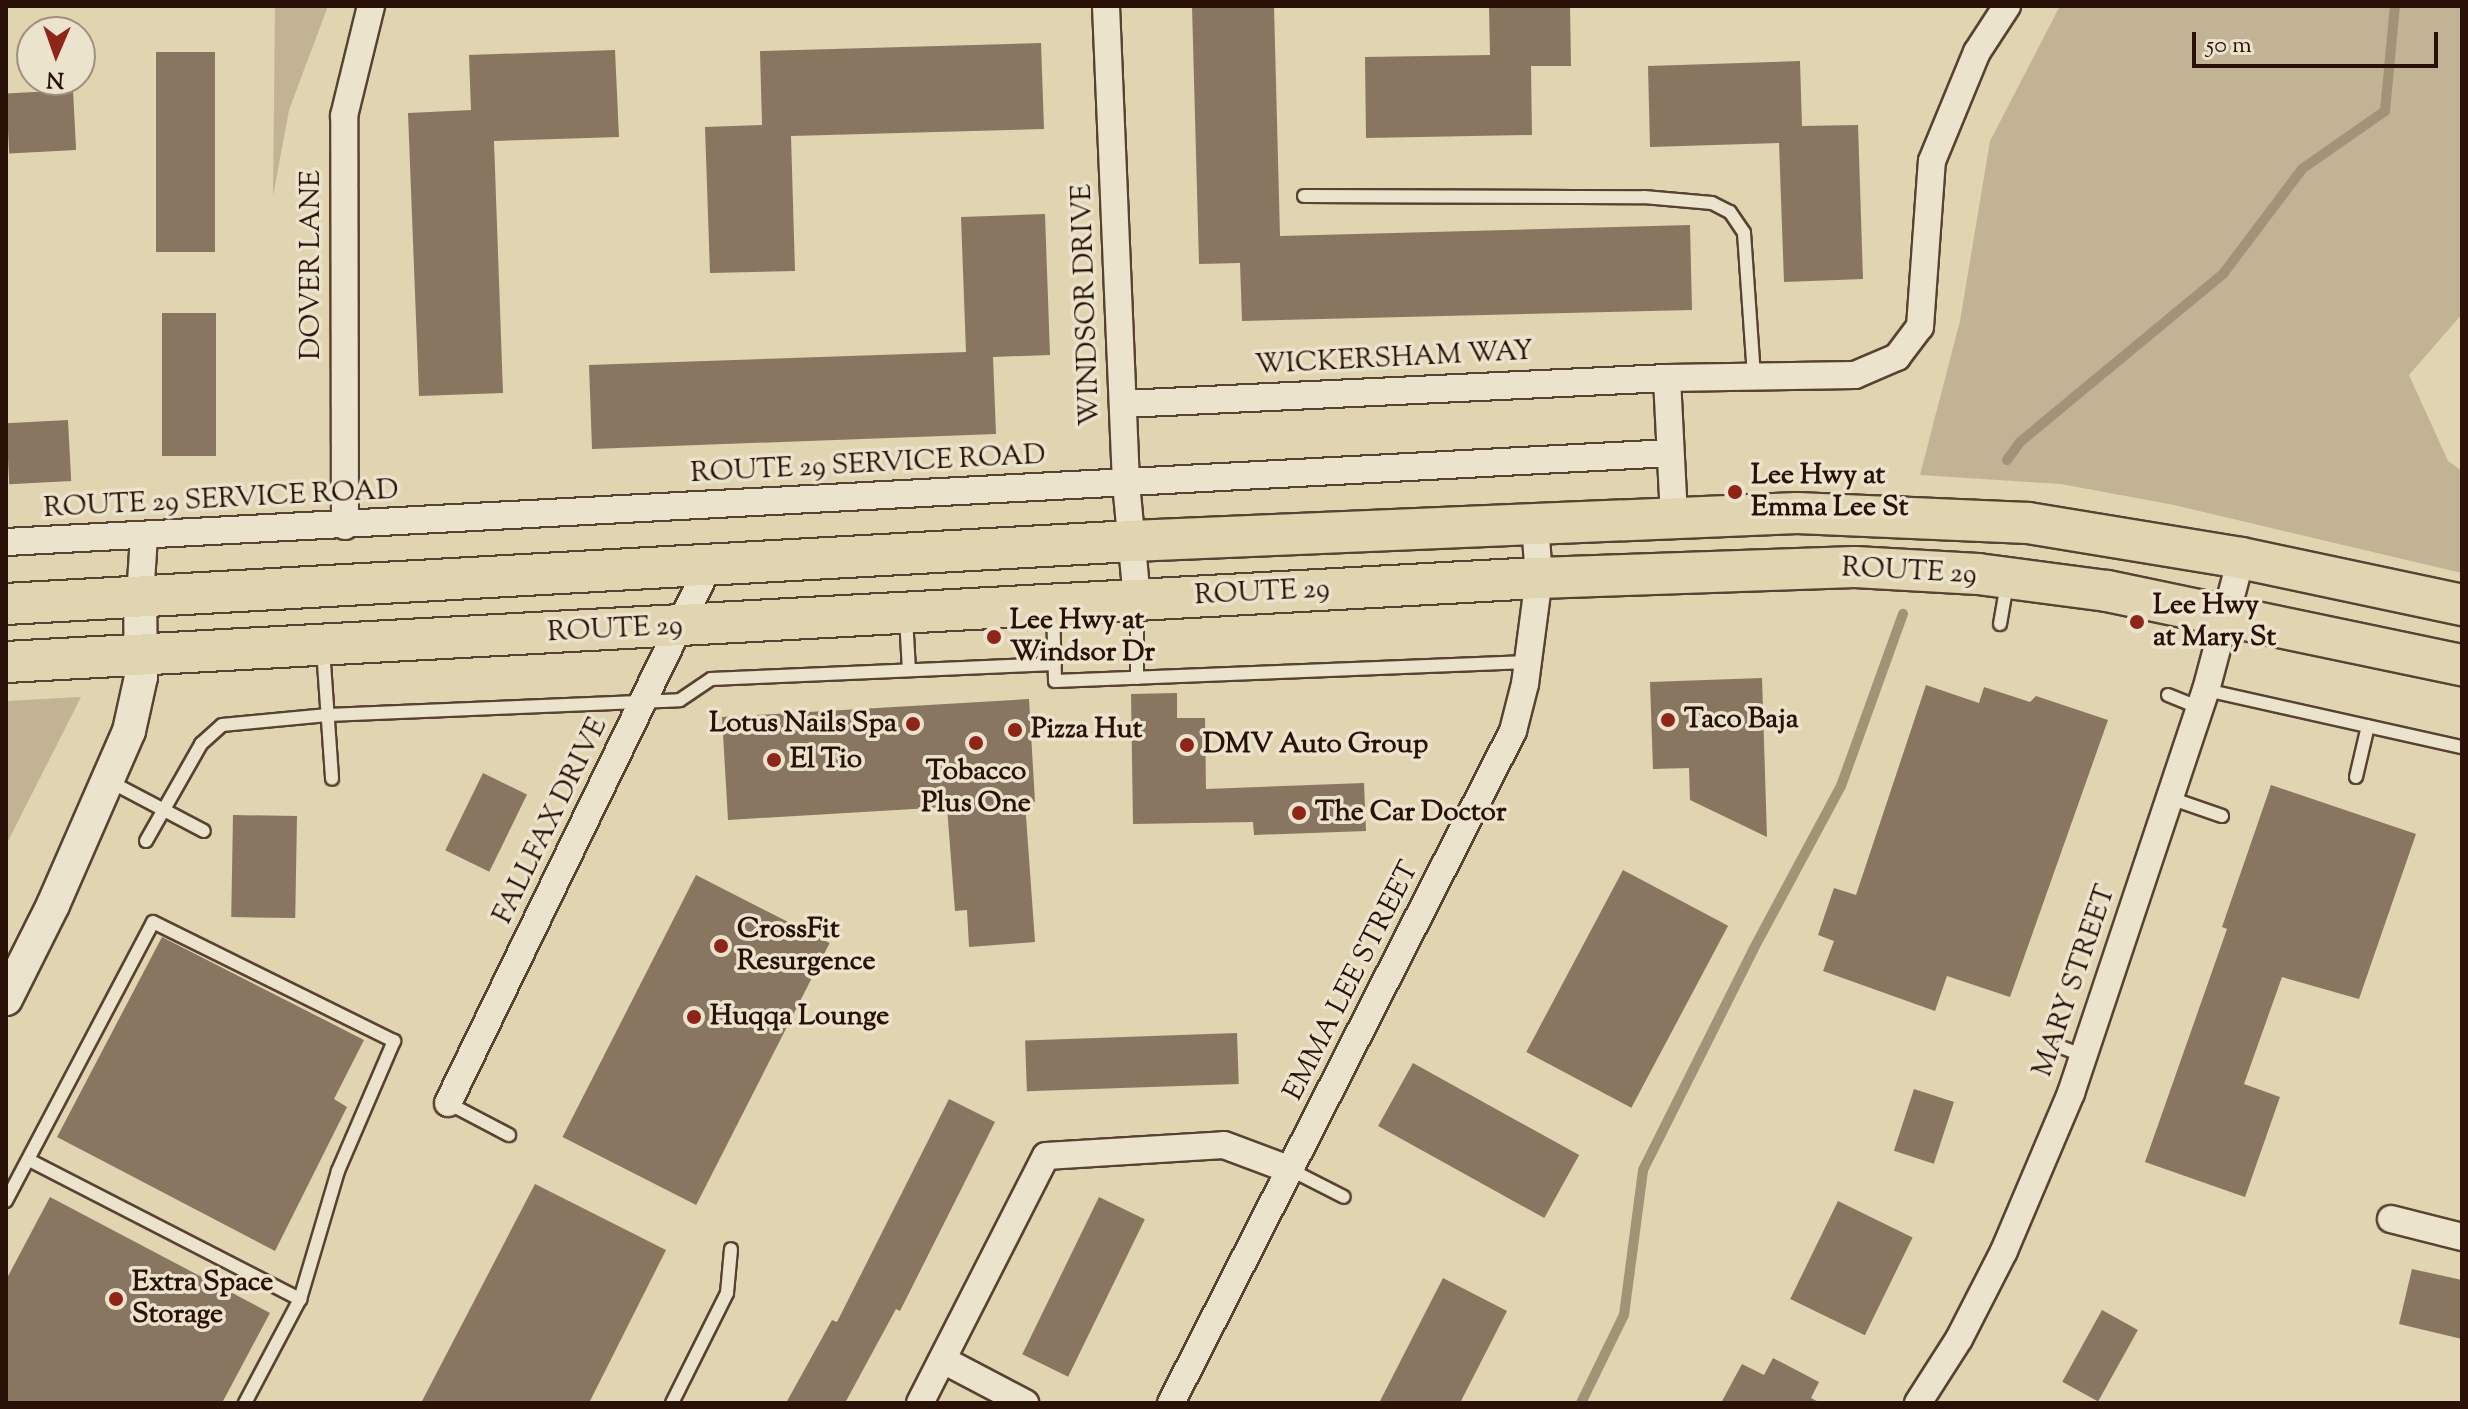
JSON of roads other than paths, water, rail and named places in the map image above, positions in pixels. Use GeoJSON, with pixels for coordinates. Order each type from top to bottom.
{"type":"FeatureCollection","features":[{"type":"Feature","properties":{"kind":"main road","name":"ROUTE 29"},"geometry":{"type":"LineString","coordinates":[[6,604],[1132,541],[1811,513],[1952,517],[2028,523],[2241,558],[2462,605]]}},
{"type":"Feature","properties":{"kind":"main road","name":"ROUTE 29"},"geometry":{"type":"LineString","coordinates":[[6,662],[1539,578],[1855,567],[2009,578],[2107,591],[2462,665]]}},
{"type":"Feature","properties":{"kind":"street","name":"DOVER LANE"},"geometry":{"type":"LineString","coordinates":[[345,526],[344,116],[371,6]]}},
{"type":"Feature","properties":{"kind":"street","name":"WINDSOR DRIVE"},"geometry":{"type":"LineString","coordinates":[[1106,6],[1126,483],[1137,600]]}},
{"type":"Feature","properties":{"kind":"street","name":"WICKERSHAM WAY"},"geometry":{"type":"LineString","coordinates":[[1124,404],[1667,378],[1855,375],[1897,357],[1920,327],[1932,161],[1977,52],[2007,6]]}},
{"type":"Feature","properties":{"kind":"street"},"geometry":{"type":"LineString","coordinates":[[1667,378],[1674,517]]}},
{"type":"Feature","properties":{"kind":"street","name":"ROUTE 29 SERVICE ROAD"},"geometry":{"type":"LineString","coordinates":[[6,542],[1669,453]]}},
{"type":"Feature","properties":{"kind":"street","name":"EMMA LEE STREET"},"geometry":{"type":"LineString","coordinates":[[1171,1403],[1513,731],[1528,662],[1539,578],[1535,523]]}},
{"type":"Feature","properties":{"kind":"street"},"geometry":{"type":"LineString","coordinates":[[6,999],[109,781],[129,731],[141,677],[140,597],[144,536]]}},
{"type":"Feature","properties":{"kind":"street","name":"MARY STREET"},"geometry":{"type":"LineString","coordinates":[[1918,1403],[1959,1339],[2004,1251],[2046,1158],[2072,1052],[2170,798],[2203,699],[2241,558]]}},
{"type":"Feature","properties":{"kind":"street","name":"FALLFAX DRIVE"},"geometry":{"type":"LineString","coordinates":[[448,1103],[646,701],[709,565]]}},
{"type":"Feature","properties":{"kind":"street"},"geometry":{"type":"LineString","coordinates":[[920,1403],[1046,1156],[1224,1145],[1291,1170]]}},
{"type":"Feature","properties":{"kind":"street"},"geometry":{"type":"LineString","coordinates":[[2391,1219],[2462,1237]]}},
{"type":"Feature","properties":{"kind":"street"},"geometry":{"type":"LineString","coordinates":[[943,1360],[1025,1403]]}},
{"type":"Feature","properties":{"kind":"lane"},"geometry":{"type":"LineString","coordinates":[[1304,196],[1644,197],[1712,203],[1730,212],[1744,233],[1754,377]]}},
{"type":"Feature","properties":{"kind":"lane"},"geometry":{"type":"LineString","coordinates":[[2000,624],[2009,578]]}},
{"type":"Feature","properties":{"kind":"lane"},"geometry":{"type":"LineString","coordinates":[[1137,600],[1137,678]]}},
{"type":"Feature","properties":{"kind":"lane"},"geometry":{"type":"LineString","coordinates":[[1053,605],[1055,681],[1528,662]]}},
{"type":"Feature","properties":{"kind":"lane"},"geometry":{"type":"LineString","coordinates":[[906,613],[909,670]]}},
{"type":"Feature","properties":{"kind":"lane"},"geometry":{"type":"LineString","coordinates":[[322,646],[332,779]]}},
{"type":"Feature","properties":{"kind":"lane"},"geometry":{"type":"LineString","coordinates":[[146,841],[201,744],[222,725],[328,715],[680,700],[711,679],[1055,664]]}},
{"type":"Feature","properties":{"kind":"lane"},"geometry":{"type":"LineString","coordinates":[[2168,695],[2368,726],[2462,747]]}},
{"type":"Feature","properties":{"kind":"lane"},"geometry":{"type":"LineString","coordinates":[[2356,777],[2368,726]]}},
{"type":"Feature","properties":{"kind":"lane"},"geometry":{"type":"LineString","coordinates":[[109,781],[204,831]]}},
{"type":"Feature","properties":{"kind":"lane"},"geometry":{"type":"LineString","coordinates":[[2170,798],[2222,816]]}},
{"type":"Feature","properties":{"kind":"lane"},"geometry":{"type":"LineString","coordinates":[[6,1201],[153,922],[394,1041],[338,1171],[300,1299],[245,1403]]}},
{"type":"Feature","properties":{"kind":"lane"},"geometry":{"type":"LineString","coordinates":[[448,1103],[509,1135]]}},
{"type":"Feature","properties":{"kind":"lane"},"geometry":{"type":"LineString","coordinates":[[29,1160],[300,1299]]}},
{"type":"Feature","properties":{"kind":"lane"},"geometry":{"type":"LineString","coordinates":[[1291,1170],[1344,1197]]}},
{"type":"Feature","properties":{"kind":"lane"},"geometry":{"type":"LineString","coordinates":[[672,1403],[727,1293],[731,1249]]}},
{"type":"Feature","properties":{"kind":"waterway"},"geometry":{"type":"LineString","coordinates":[[2007,460],[2020,442],[2223,274],[2302,169],[2385,111],[2395,6]]}},
{"type":"Feature","properties":{"kind":"waterway"},"geometry":{"type":"LineString","coordinates":[[1581,1403],[1624,1315],[1643,1170],[1753,950],[1841,786],[1903,614]]}},
{"type":"Feature","properties":{"kind":"place","name":"Lee Hwy at Emma Lee St"},"geometry":{"type":"Point","coordinates":[1735,492]}},
{"type":"Feature","properties":{"kind":"place","name":"Lee Hwy at Mary St"},"geometry":{"type":"Point","coordinates":[2137,622]}},
{"type":"Feature","properties":{"kind":"place","name":"Lee Hwy at Windsor Dr"},"geometry":{"type":"Point","coordinates":[994,637]}},
{"type":"Feature","properties":{"kind":"place","name":"Taco Baja"},"geometry":{"type":"Point","coordinates":[1668,720]}},
{"type":"Feature","properties":{"kind":"place","name":"Lotus Nails Spa"},"geometry":{"type":"Point","coordinates":[913,724]}},
{"type":"Feature","properties":{"kind":"place","name":"Pizza Hut"},"geometry":{"type":"Point","coordinates":[1015,730]}},
{"type":"Feature","properties":{"kind":"place","name":"Tobacco Plus One"},"geometry":{"type":"Point","coordinates":[976,743]}},
{"type":"Feature","properties":{"kind":"place","name":"DMV Auto Group"},"geometry":{"type":"Point","coordinates":[1187,745]}},
{"type":"Feature","properties":{"kind":"place","name":"El Tio"},"geometry":{"type":"Point","coordinates":[774,760]}},
{"type":"Feature","properties":{"kind":"place","name":"The Car Doctor"},"geometry":{"type":"Point","coordinates":[1299,813]}},
{"type":"Feature","properties":{"kind":"place","name":"CrossFit Resurgence"},"geometry":{"type":"Point","coordinates":[721,946]}},
{"type":"Feature","properties":{"kind":"place","name":"Huqqa Lounge"},"geometry":{"type":"Point","coordinates":[694,1017]}},
{"type":"Feature","properties":{"kind":"place","name":"Extra Space Storage"},"geometry":{"type":"Point","coordinates":[116,1299]}}]}
